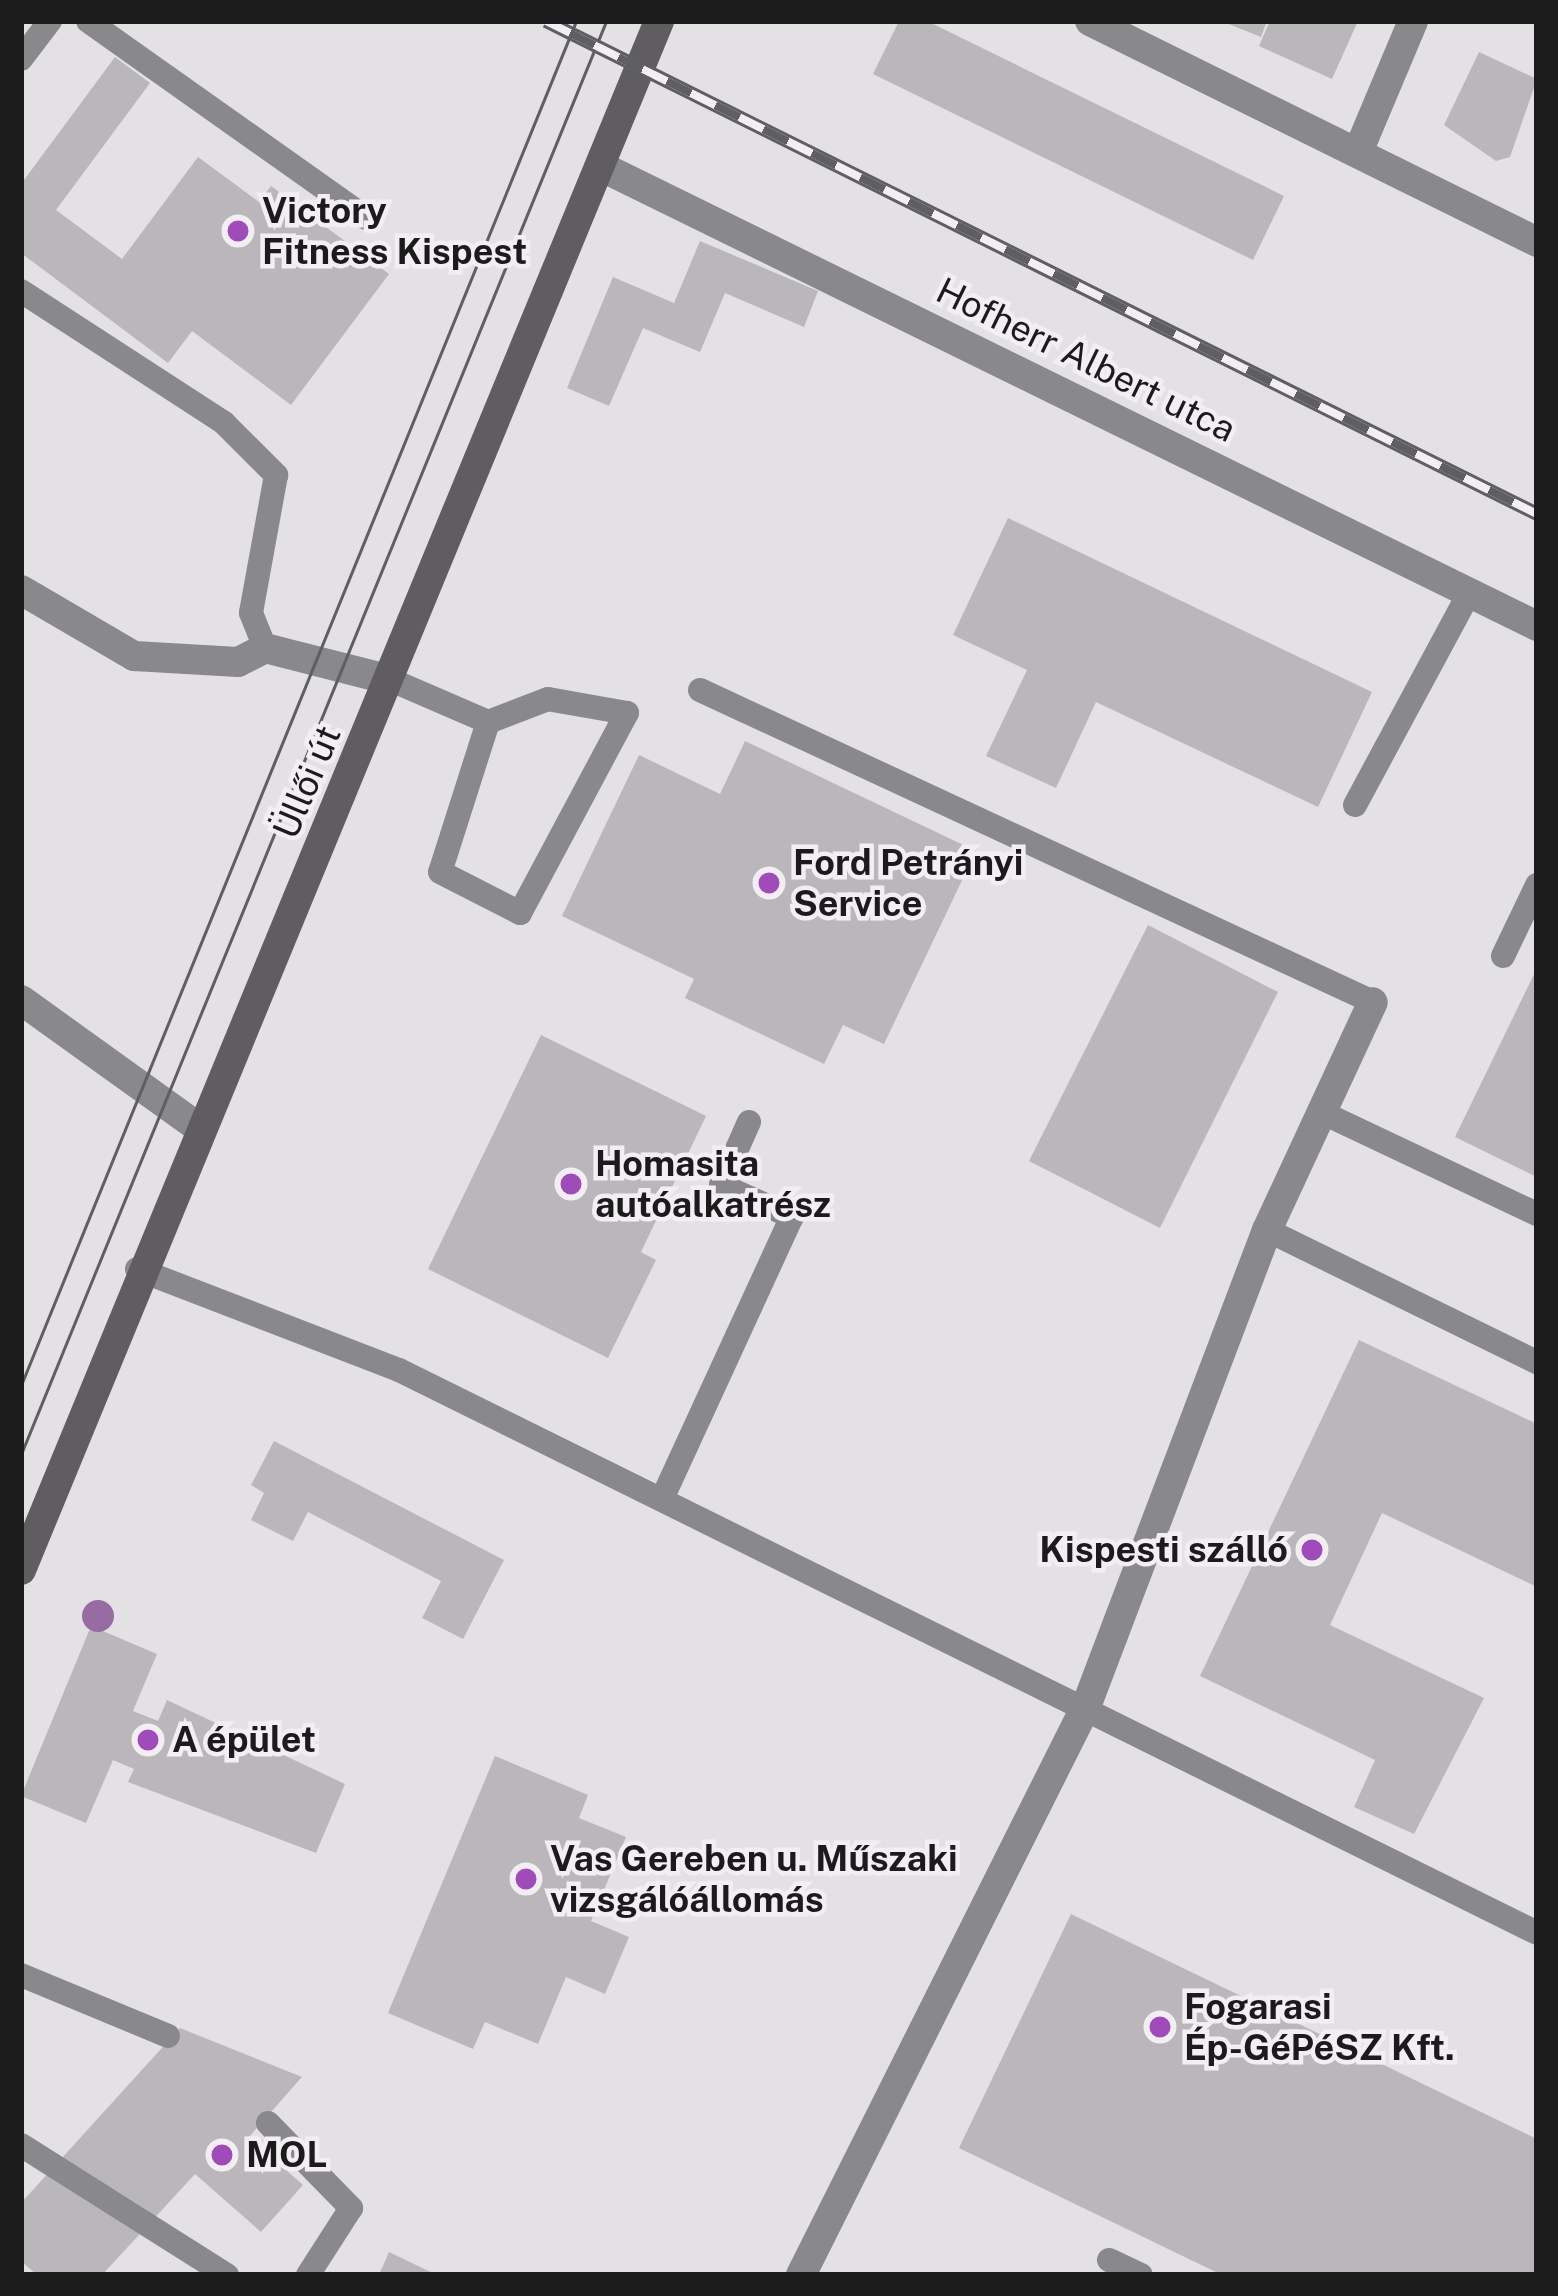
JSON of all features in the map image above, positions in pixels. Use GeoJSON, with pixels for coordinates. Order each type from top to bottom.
{"type":"FeatureCollection","features":[{"type":"Feature","properties":{"kind":"main road","name":"Üllői út"},"geometry":{"type":"LineString","coordinates":[[21,1570],[195,1126],[392,680],[659,21]]}},
{"type":"Feature","properties":{"kind":"street"},"geometry":{"type":"LineString","coordinates":[[1090,21],[1537,242]]}},
{"type":"Feature","properties":{"kind":"street"},"geometry":{"type":"LineString","coordinates":[[1358,152],[1414,21]]}},
{"type":"Feature","properties":{"kind":"street","name":"Hofherr Albert utca"},"geometry":{"type":"LineString","coordinates":[[601,166],[1537,626]]}},
{"type":"Feature","properties":{"kind":"street"},"geometry":{"type":"LineString","coordinates":[[21,590],[134,656],[238,662],[265,648],[392,680]]}},
{"type":"Feature","properties":{"kind":"street"},"geometry":{"type":"LineString","coordinates":[[21,1000],[195,1126]]}},
{"type":"Feature","properties":{"kind":"street"},"geometry":{"type":"LineString","coordinates":[[800,2275],[1087,1704],[1267,1230],[1373,1002]]}},
{"type":"Feature","properties":{"kind":"lane"},"geometry":{"type":"LineString","coordinates":[[21,58],[50,21]]}},
{"type":"Feature","properties":{"kind":"lane"},"geometry":{"type":"LineString","coordinates":[[88,21],[366,218]]}},
{"type":"Feature","properties":{"kind":"lane"},"geometry":{"type":"LineString","coordinates":[[21,291],[224,423],[275,476],[251,613],[265,648]]}},
{"type":"Feature","properties":{"kind":"lane"},"geometry":{"type":"LineString","coordinates":[[1355,805],[1469,593]]}},
{"type":"Feature","properties":{"kind":"lane"},"geometry":{"type":"LineString","coordinates":[[392,680],[488,722],[548,699],[627,713],[520,913],[440,872],[488,722]]}},
{"type":"Feature","properties":{"kind":"lane"},"geometry":{"type":"LineString","coordinates":[[700,690],[1373,1002]]}},
{"type":"Feature","properties":{"kind":"lane"},"geometry":{"type":"LineString","coordinates":[[1503,956],[1537,885]]}},
{"type":"Feature","properties":{"kind":"lane"},"geometry":{"type":"LineString","coordinates":[[1321,1112],[1537,1214]]}},
{"type":"Feature","properties":{"kind":"lane"},"geometry":{"type":"LineString","coordinates":[[662,1499],[792,1217],[722,1185],[749,1122]]}},
{"type":"Feature","properties":{"kind":"lane"},"geometry":{"type":"LineString","coordinates":[[1267,1230],[1537,1362]]}},
{"type":"Feature","properties":{"kind":"lane"},"geometry":{"type":"LineString","coordinates":[[137,1269],[398,1370],[1087,1704],[1537,1933]]}},
{"type":"Feature","properties":{"kind":"lane"},"geometry":{"type":"LineString","coordinates":[[21,1976],[168,2036]]}},
{"type":"Feature","properties":{"kind":"lane"},"geometry":{"type":"LineString","coordinates":[[268,2123],[351,2208],[308,2275]]}},
{"type":"Feature","properties":{"kind":"lane"},"geometry":{"type":"LineString","coordinates":[[21,2145],[233,2273]]}},
{"type":"Feature","properties":{"kind":"lane"},"geometry":{"type":"LineString","coordinates":[[1109,2260],[1141,2275]]}},
{"type":"Feature","properties":{"kind":"building"},"geometry":{"type":"Polygon","coordinates":[[[899,21],[927,21],[1284,196],[1253,260],[873,74],[899,21]]]}},
{"type":"Feature","properties":{"kind":"building"},"geometry":{"type":"Polygon","coordinates":[[[1221,21],[1267,21],[1261,37],[1221,21]]]}},
{"type":"Feature","properties":{"kind":"building"},"geometry":{"type":"Polygon","coordinates":[[[1270,21],[1358,21],[1332,79],[1259,46],[1270,21]]]}},
{"type":"Feature","properties":{"kind":"building"},"geometry":{"type":"Polygon","coordinates":[[[1479,52],[1537,79],[1510,157],[1496,161],[1444,125],[1479,52]]]}},
{"type":"Feature","properties":{"kind":"building","name":"Victory Fitness Kispest"},"geometry":{"type":"Polygon","coordinates":[[[115,57],[150,83],[56,210],[122,259],[198,157],[259,202],[271,186],[389,274],[291,405],[192,331],[168,363],[21,253],[21,184],[115,57]]]}},
{"type":"Feature","properties":{"kind":"building"},"geometry":{"type":"Polygon","coordinates":[[[700,241],[818,291],[804,327],[725,293],[700,352],[643,328],[609,406],[567,388],[613,277],[674,303],[700,241]]]}},
{"type":"Feature","properties":{"kind":"building"},"geometry":{"type":"Polygon","coordinates":[[[1008,518],[1372,692],[1318,807],[1096,702],[1056,788],[986,756],[1027,670],[953,635],[1008,518]]]}},
{"type":"Feature","properties":{"kind":"building","name":"Ford Petrányi Service"},"geometry":{"type":"Polygon","coordinates":[[[745,741],[976,851],[884,1044],[843,1025],[824,1064],[685,998],[694,979],[562,916],[639,755],[720,794],[745,741]]]}},
{"type":"Feature","properties":{"kind":"building"},"geometry":{"type":"Polygon","coordinates":[[[1148,925],[1278,992],[1160,1228],[1029,1161],[1148,925]]]}},
{"type":"Feature","properties":{"kind":"building"},"geometry":{"type":"Polygon","coordinates":[[[1537,968],[1537,1177],[1455,1137],[1537,968]]]}},
{"type":"Feature","properties":{"kind":"building","name":"Homasita autóalkatrész"},"geometry":{"type":"Polygon","coordinates":[[[541,1035],[706,1116],[641,1252],[656,1260],[608,1358],[428,1269],[541,1035]]]}},
{"type":"Feature","properties":{"kind":"building","name":"Kispesti szálló"},"geometry":{"type":"Polygon","coordinates":[[[1359,1340],[1537,1424],[1537,1587],[1382,1513],[1330,1625],[1484,1698],[1414,1834],[1354,1807],[1375,1760],[1200,1676],[1359,1340]]]}},
{"type":"Feature","properties":{"kind":"building"},"geometry":{"type":"Polygon","coordinates":[[[274,1441],[504,1560],[463,1639],[422,1618],[441,1581],[308,1512],[293,1541],[251,1520],[264,1493],[251,1485],[274,1441]]]}},
{"type":"Feature","properties":{"kind":"building","name":"A épület"},"geometry":{"type":"Polygon","coordinates":[[[91,1626],[157,1654],[133,1711],[158,1721],[167,1700],[345,1784],[316,1853],[128,1782],[134,1769],[113,1760],[86,1823],[21,1796],[91,1626]]]}},
{"type":"Feature","properties":{"kind":"building","name":"Vas Gereben u. Műszaki vizsgálóállomás"},"geometry":{"type":"Polygon","coordinates":[[[495,1756],[588,1795],[579,1818],[626,1837],[591,1921],[629,1937],[605,1994],[566,1977],[538,2044],[485,2022],[473,2049],[388,2013],[495,1756]]]}},
{"type":"Feature","properties":{"kind":"building","name":"Fogarasi Ép-GéPéSZ Kft."},"geometry":{"type":"Polygon","coordinates":[[[1071,1914],[1537,2139],[1537,2275],[1222,2275],[959,2148],[1071,1914]]]}},
{"type":"Feature","properties":{"kind":"building"},"geometry":{"type":"Polygon","coordinates":[[[180,2028],[302,2077],[249,2137],[303,2185],[261,2232],[195,2174],[102,2275],[37,2275],[21,2261],[21,2203],[180,2028]]]}},
{"type":"Feature","properties":{"kind":"building"},"geometry":{"type":"Polygon","coordinates":[[[389,2252],[437,2275],[379,2275],[389,2252]]]}},
{"type":"Feature","properties":{"kind":"tram line"},"geometry":{"type":"LineString","coordinates":[[21,1385],[576,21]]}},
{"type":"Feature","properties":{"kind":"tram line"},"geometry":{"type":"LineString","coordinates":[[21,1454],[606,21]]}},
{"type":"Feature","properties":{"kind":"railway"},"geometry":{"type":"LineString","coordinates":[[546,21],[1537,514]]}},
{"type":"Feature","properties":{"kind":"place","name":"Victory Fitness Kispest"},"geometry":{"type":"Point","coordinates":[238,231]}},
{"type":"Feature","properties":{"kind":"place","name":"Ford Petrányi Service"},"geometry":{"type":"Point","coordinates":[769,883]}},
{"type":"Feature","properties":{"kind":"place","name":"Homasita autóalkatrész"},"geometry":{"type":"Point","coordinates":[571,1184]}},
{"type":"Feature","properties":{"kind":"place","name":"Kispesti szálló"},"geometry":{"type":"Point","coordinates":[1312,1550]}},
{"type":"Feature","properties":{"kind":"place","name":"A épület"},"geometry":{"type":"Point","coordinates":[148,1740]}},
{"type":"Feature","properties":{"kind":"place","name":"Vas Gereben u. Műszaki vizsgálóállomás"},"geometry":{"type":"Point","coordinates":[526,1879]}},
{"type":"Feature","properties":{"kind":"place","name":"Fogarasi Ép-GéPéSZ Kft."},"geometry":{"type":"Point","coordinates":[1160,2027]}},
{"type":"Feature","properties":{"kind":"place","name":"MOL"},"geometry":{"type":"Point","coordinates":[222,2155]}}]}
